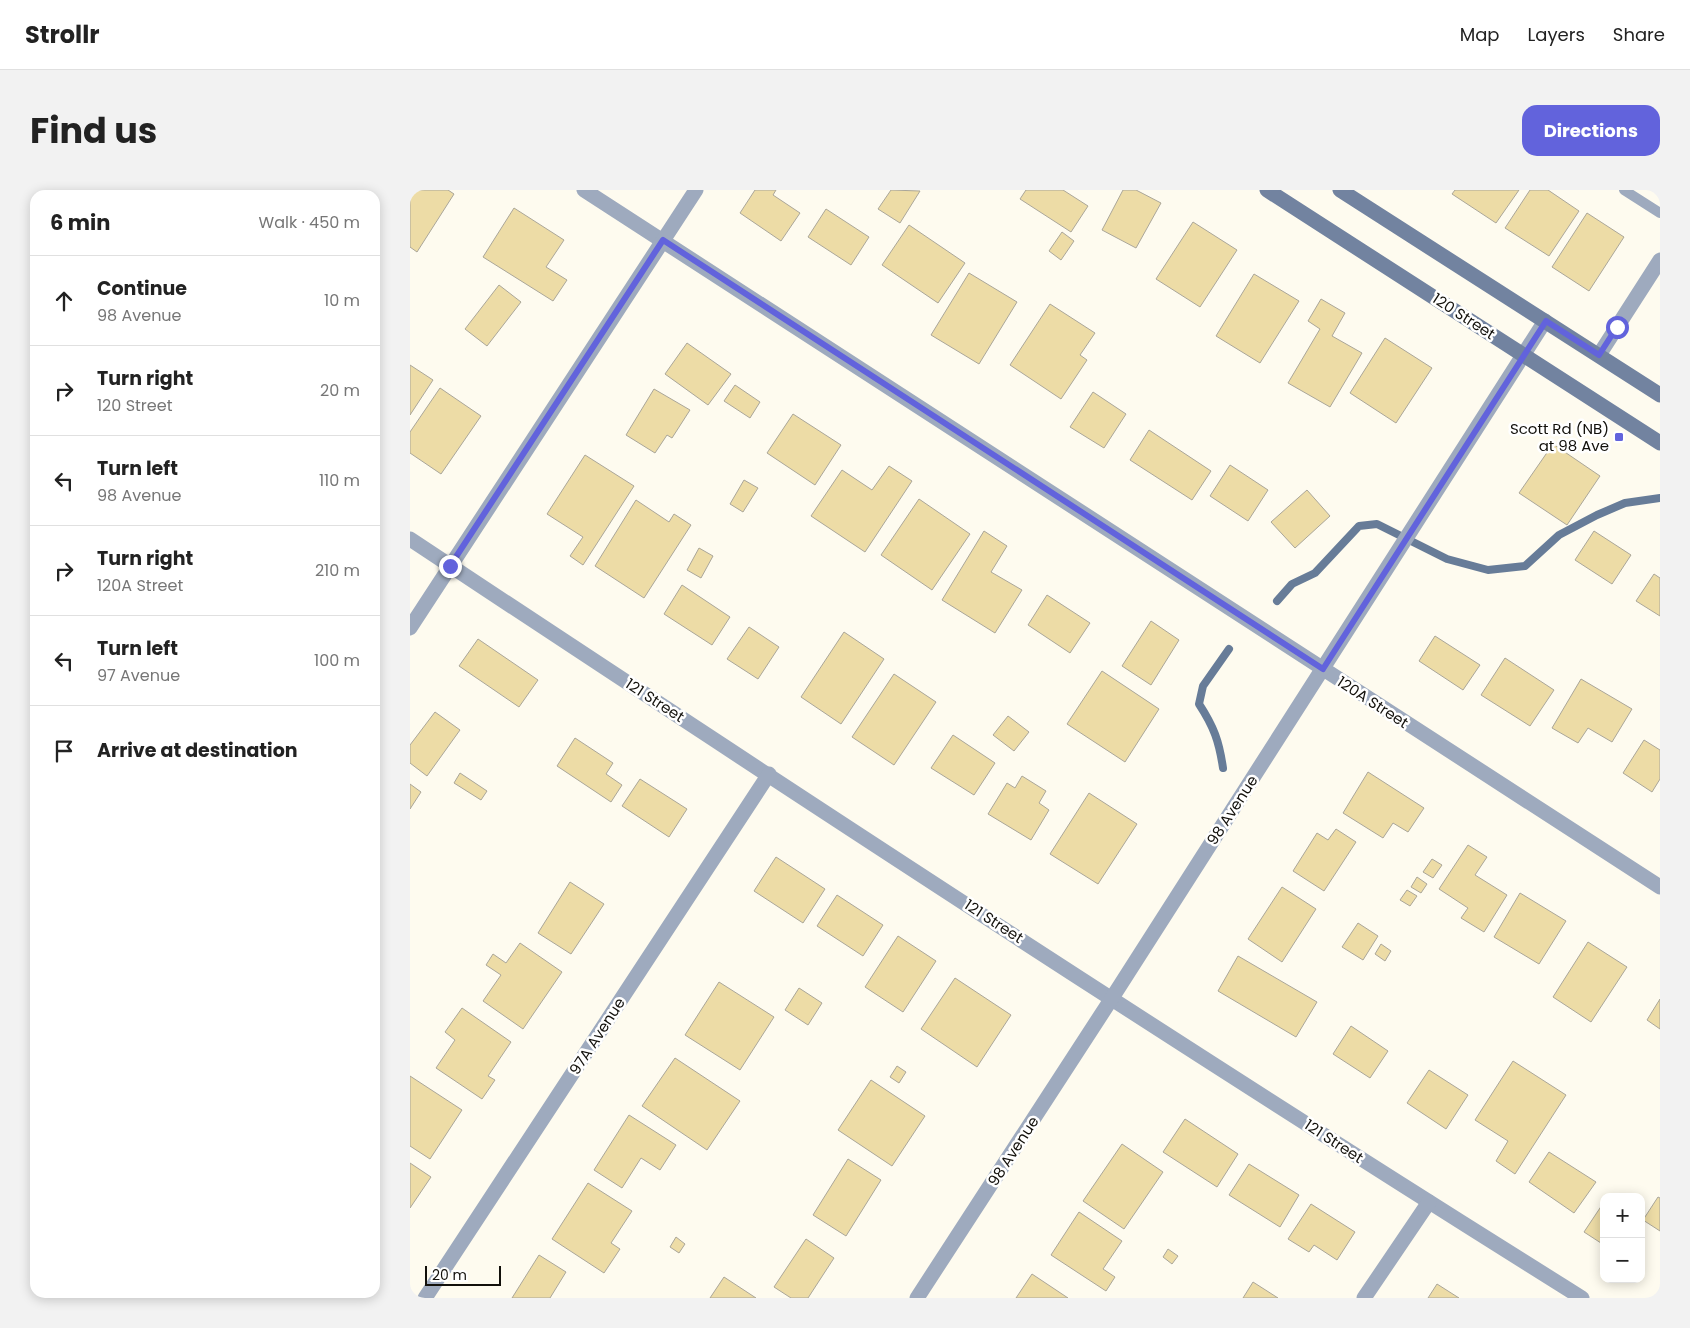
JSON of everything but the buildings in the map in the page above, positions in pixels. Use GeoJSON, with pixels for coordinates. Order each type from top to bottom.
{"type":"FeatureCollection","features":[{"type":"Feature","properties":{"kind":"main road","name":"120 Street"},"geometry":{"type":"LineString","coordinates":[[1267,190],[1660,443]]}},
{"type":"Feature","properties":{"kind":"main road"},"geometry":{"type":"LineString","coordinates":[[1340,190],[1660,395]]}},
{"type":"Feature","properties":{"kind":"street","name":"120A Street"},"geometry":{"type":"LineString","coordinates":[[584,190],[1660,887]]}},
{"type":"Feature","properties":{"kind":"street"},"geometry":{"type":"LineString","coordinates":[[410,628],[696,190]]}},
{"type":"Feature","properties":{"kind":"street"},"geometry":{"type":"LineString","coordinates":[[1599,355],[1660,260]]}},
{"type":"Feature","properties":{"kind":"street","name":"98 Avenue"},"geometry":{"type":"LineString","coordinates":[[917,1298],[1112,998],[1546,321]]}},
{"type":"Feature","properties":{"kind":"street","name":"121 Street"},"geometry":{"type":"LineString","coordinates":[[410,539],[1112,998],[1582,1298]]}},
{"type":"Feature","properties":{"kind":"street","name":"97A Avenue"},"geometry":{"type":"LineString","coordinates":[[426,1298],[769,774]]}},
{"type":"Feature","properties":{"kind":"street"},"geometry":{"type":"LineString","coordinates":[[1364,1298],[1429,1202]]}},
{"type":"Feature","properties":{"kind":"lane"},"geometry":{"type":"LineString","coordinates":[[1624,190],[1660,213]]}},
{"type":"Feature","properties":{"kind":"waterway"},"geometry":{"type":"LineString","coordinates":[[1277,601],[1292,584],[1315,573],[1359,526],[1377,524],[1447,559],[1488,570],[1525,566],[1559,535],[1597,515],[1625,503],[1660,498]]}},
{"type":"Feature","properties":{"kind":"waterway"},"geometry":{"type":"LineString","coordinates":[[1223,768],[1215,734],[1199,704],[1203,686],[1229,649]]}},
{"type":"Feature","properties":{"kind":"place","name":"Scott Rd (NB) at 98 Ave"},"geometry":{"type":"Point","coordinates":[1619,437]}},
{"type":"Feature","properties":{"kind":"route"},"geometry":{"type":"LineString","coordinates":[[450,566],[663,240],[1323,669],[1546,321],[1599,355],[1617,327]]}}]}
